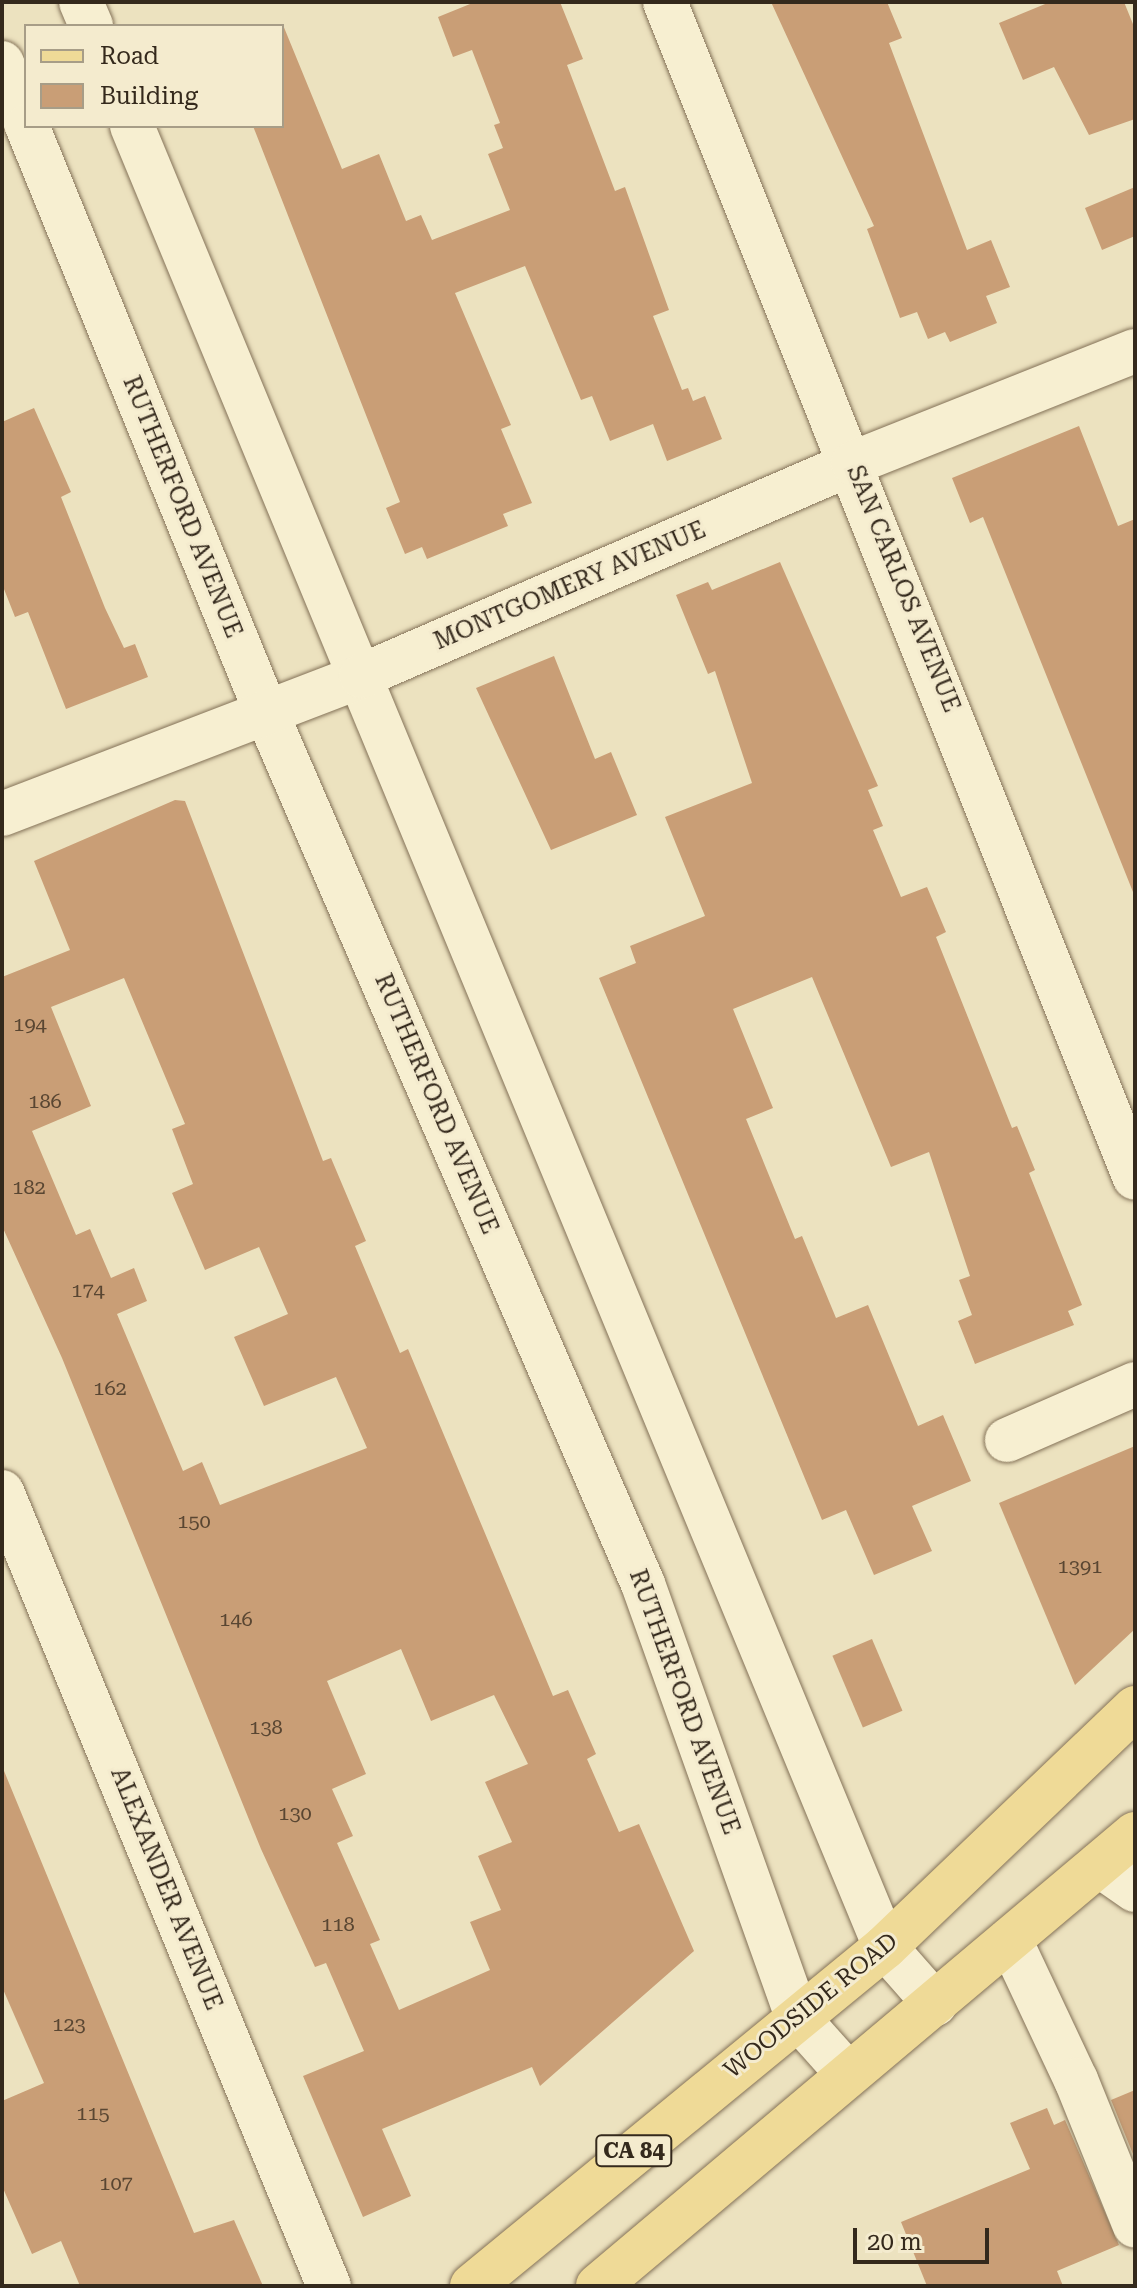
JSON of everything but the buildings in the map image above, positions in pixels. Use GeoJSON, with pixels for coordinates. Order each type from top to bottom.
{"type":"FeatureCollection","features":[{"type":"Feature","properties":{"kind":"main road","name":"WOODSIDE ROAD"},"geometry":{"type":"LineString","coordinates":[[472,2286],[885,1947],[1135,1708]]}},
{"type":"Feature","properties":{"kind":"main road"},"geometry":{"type":"LineString","coordinates":[[598,2286],[1135,1834]]}},
{"type":"Feature","properties":{"kind":"street"},"geometry":{"type":"LineString","coordinates":[[81,2],[90,24]]}},
{"type":"Feature","properties":{"kind":"street","name":"SAN CARLOS AVENUE"},"geometry":{"type":"LineString","coordinates":[[665,2],[853,463],[1135,1178]]}},
{"type":"Feature","properties":{"kind":"street","name":"RUTHERFORD AVENUE"},"geometry":{"type":"LineString","coordinates":[[2,63],[24,118]]}},
{"type":"Feature","properties":{"kind":"street","name":"RUTHERFORD AVENUE"},"geometry":{"type":"LineString","coordinates":[[28,128],[266,712],[643,1584],[797,2017],[848,2074]]}},
{"type":"Feature","properties":{"kind":"street"},"geometry":{"type":"LineString","coordinates":[[133,128],[885,1947],[935,2004]]}},
{"type":"Feature","properties":{"kind":"street","name":"MONTGOMERY AVENUE"},"geometry":{"type":"LineString","coordinates":[[2,814],[361,676],[853,463],[1135,351]]}},
{"type":"Feature","properties":{"kind":"street"},"geometry":{"type":"LineString","coordinates":[[1007,1440],[1135,1384]]}},
{"type":"Feature","properties":{"kind":"street","name":"ALEXANDER AVENUE"},"geometry":{"type":"LineString","coordinates":[[2,1492],[329,2286]]}},
{"type":"Feature","properties":{"kind":"street"},"geometry":{"type":"LineString","coordinates":[[1099,1865],[1135,1890]]}},
{"type":"Feature","properties":{"kind":"street"},"geometry":{"type":"LineString","coordinates":[[1010,1940],[1076,2080],[1135,2226]]}}]}
